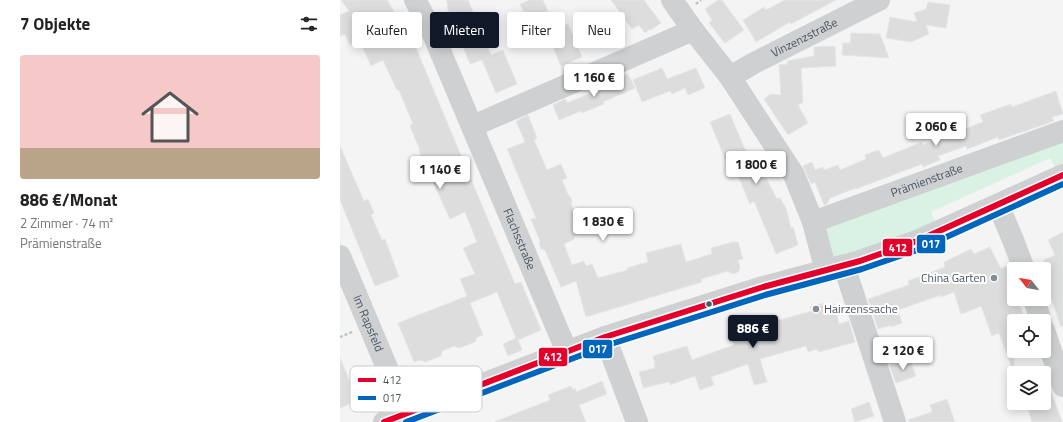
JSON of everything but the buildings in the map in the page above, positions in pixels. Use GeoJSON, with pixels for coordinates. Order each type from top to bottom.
{"type":"FeatureCollection","features":[{"type":"Feature","properties":{"kind":"street","name":"Flachsstraße"},"geometry":{"type":"LineString","coordinates":[[415,0],[430,27],[473,126],[567,352]]}},
{"type":"Feature","properties":{"kind":"street"},"geometry":{"type":"LineString","coordinates":[[672,0],[693,30],[730,77],[794,175],[813,222],[835,268],[895,422]]}},
{"type":"Feature","properties":{"kind":"street","name":"Vinzenzstraße"},"geometry":{"type":"LineString","coordinates":[[730,77],[754,63],[879,0]]}},
{"type":"Feature","properties":{"kind":"street"},"geometry":{"type":"LineString","coordinates":[[473,126],[693,30]]}},
{"type":"Feature","properties":{"kind":"street","name":"Prämienstraße"},"geometry":{"type":"LineString","coordinates":[[813,222],[1063,131]]}},
{"type":"Feature","properties":{"kind":"street"},"geometry":{"type":"LineString","coordinates":[[482,384],[605,337],[756,289],[860,261],[917,241],[1063,175]]}},
{"type":"Feature","properties":{"kind":"street"},"geometry":{"type":"LineString","coordinates":[[998,205],[1021,262]]}},
{"type":"Feature","properties":{"kind":"street","name":"Im Rapsfeld"},"geometry":{"type":"LineString","coordinates":[[340,256],[386,366]]}},
{"type":"Feature","properties":{"kind":"street"},"geometry":{"type":"LineString","coordinates":[[605,337],[637,422]]}},
{"type":"Feature","properties":{"kind":"street"},"geometry":{"type":"LineString","coordinates":[[1051,351],[1063,386]]}},
{"type":"Feature","properties":{"kind":"street"},"geometry":{"type":"LineString","coordinates":[[384,422],[406,413]]}},
{"type":"Feature","properties":{"kind":"green space"},"geometry":{"type":"Polygon","coordinates":[[[1063,139],[1063,166],[1056,170],[1050,158],[931,212],[937,225],[833,259],[824,224],[1063,139]]]}},
{"type":"Feature","properties":{"kind":"transit line","name":"412"},"geometry":{"type":"LineString","coordinates":[[482,384],[605,337],[763,287],[860,261],[917,241],[1063,175]]}},
{"type":"Feature","properties":{"kind":"transit line","name":"017"},"geometry":{"type":"LineString","coordinates":[[482,393],[608,345],[765,295],[862,269],[920,249],[1063,184]]}},
{"type":"Feature","properties":{"kind":"transit line","name":"412"},"geometry":{"type":"LineString","coordinates":[[384,422],[410,412]]}},
{"type":"Feature","properties":{"kind":"transit line","name":"017"},"geometry":{"type":"LineString","coordinates":[[406,422],[432,412]]}},
{"type":"Feature","properties":{"kind":"place","name":"China Garten"},"geometry":{"type":"Point","coordinates":[994,278]}},
{"type":"Feature","properties":{"kind":"place","name":"Hairzenssache"},"geometry":{"type":"Point","coordinates":[816,309]}}]}
